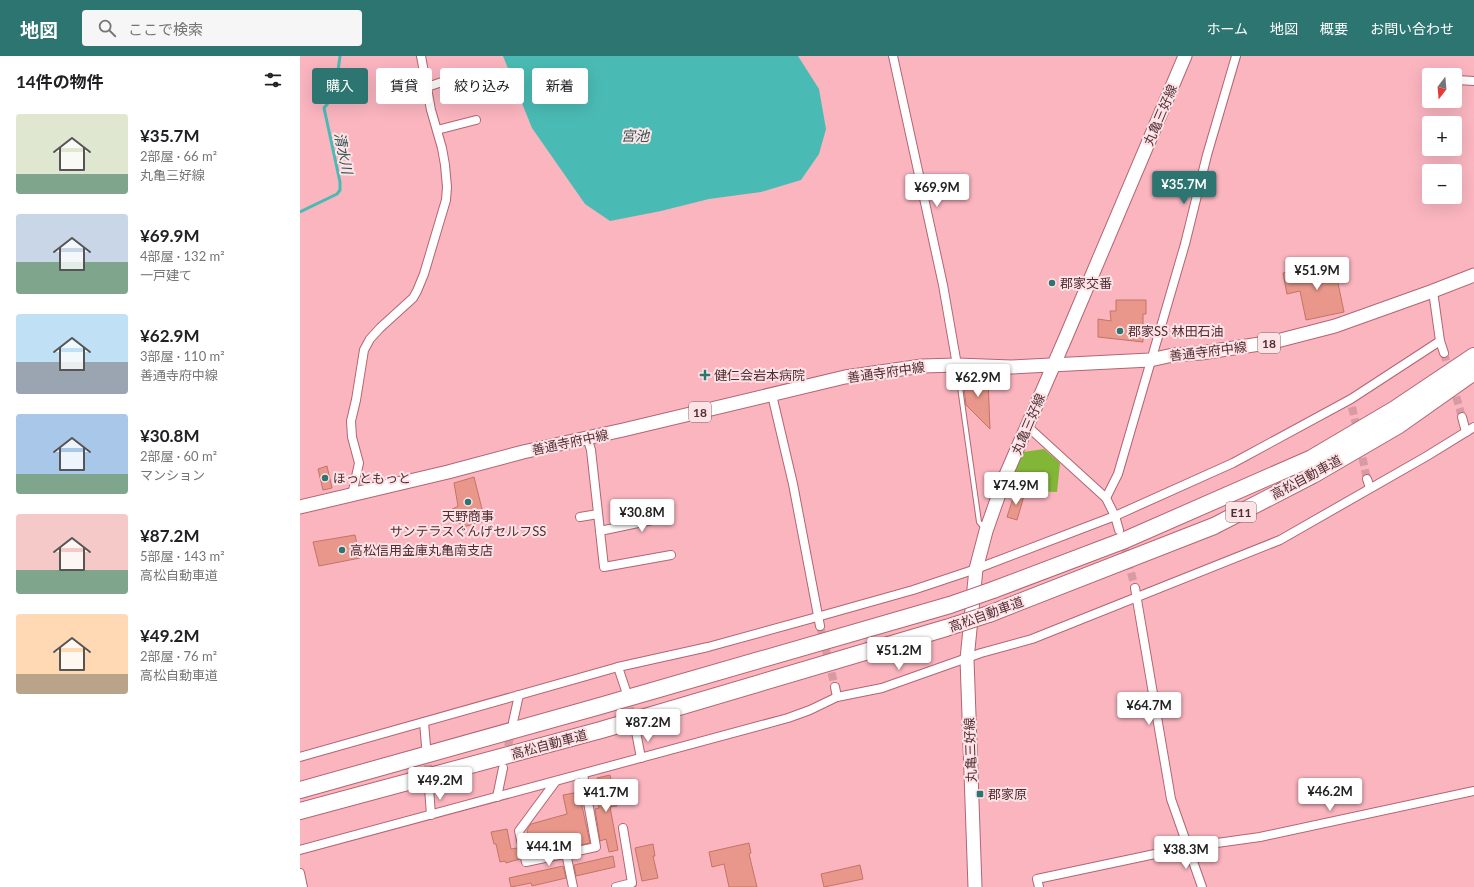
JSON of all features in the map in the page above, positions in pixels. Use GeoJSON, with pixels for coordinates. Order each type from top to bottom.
{"type":"FeatureCollection","features":[{"type":"Feature","properties":{"kind":"highway","name":"高松自動車道"},"geometry":{"type":"LineString","coordinates":[[300,790],[593,709],[950,605],[993,590],[1125,540],[1312,458],[1394,409],[1474,356]]}},
{"type":"Feature","properties":{"kind":"highway","name":"高松自動車道"},"geometry":{"type":"LineString","coordinates":[[300,811],[601,730],[989,614],[1214,526],[1313,475],[1399,425],[1474,372]]}},
{"type":"Feature","properties":{"kind":"main road","name":"丸亀三好線"},"geometry":{"type":"LineString","coordinates":[[975,887],[966,659],[976,569],[986,531],[1005,477],[1185,56]]}},
{"type":"Feature","properties":{"kind":"main road","name":"善通寺府中線"},"geometry":{"type":"LineString","coordinates":[[300,507],[448,472],[523,452],[870,372],[922,366],[957,365],[1011,367],[1150,360],[1173,355],[1201,353],[1273,342],[1335,326],[1474,275]]}},
{"type":"Feature","properties":{"kind":"street"},"geometry":{"type":"LineString","coordinates":[[421,56],[423,68]]}},
{"type":"Feature","properties":{"kind":"street"},"geometry":{"type":"LineString","coordinates":[[893,56],[943,285],[957,365]]}},
{"type":"Feature","properties":{"kind":"street"},"geometry":{"type":"LineString","coordinates":[[1106,498],[1118,474],[1185,244],[1207,155],[1236,56]]}},
{"type":"Feature","properties":{"kind":"street"},"geometry":{"type":"LineString","coordinates":[[1462,80],[1474,81]]}},
{"type":"Feature","properties":{"kind":"street"},"geometry":{"type":"LineString","coordinates":[[352,495],[359,463],[352,437],[351,421],[357,395],[364,350],[370,339],[413,298],[417,291],[424,274],[446,200],[447,187],[445,165],[430,104]]}},
{"type":"Feature","properties":{"kind":"street"},"geometry":{"type":"LineString","coordinates":[[437,130],[476,120]]}},
{"type":"Feature","properties":{"kind":"street"},"geometry":{"type":"LineString","coordinates":[[1433,291],[1440,341],[1444,353]]}},
{"type":"Feature","properties":{"kind":"street"},"geometry":{"type":"LineString","coordinates":[[300,757],[618,668],[708,647],[817,617],[914,590],[976,569],[1115,516],[1233,463],[1352,403],[1440,341]]}},
{"type":"Feature","properties":{"kind":"street"},"geometry":{"type":"LineString","coordinates":[[772,395],[794,484],[817,617],[820,626]]}},
{"type":"Feature","properties":{"kind":"street"},"geometry":{"type":"LineString","coordinates":[[1462,417],[1466,432]]}},
{"type":"Feature","properties":{"kind":"street"},"geometry":{"type":"LineString","coordinates":[[1027,426],[1106,498],[1115,516],[1119,530]]}},
{"type":"Feature","properties":{"kind":"street"},"geometry":{"type":"LineString","coordinates":[[300,850],[788,718],[810,710],[837,697],[882,688],[981,653],[1032,639],[1280,540],[1474,427]]}},
{"type":"Feature","properties":{"kind":"street"},"geometry":{"type":"LineString","coordinates":[[587,437],[591,450],[604,567],[671,555]]}},
{"type":"Feature","properties":{"kind":"street"},"geometry":{"type":"LineString","coordinates":[[1367,479],[1370,488]]}},
{"type":"Feature","properties":{"kind":"street"},"geometry":{"type":"LineString","coordinates":[[600,531],[657,520],[656,512]]}},
{"type":"Feature","properties":{"kind":"street"},"geometry":{"type":"LineString","coordinates":[[580,517],[598,514]]}},
{"type":"Feature","properties":{"kind":"street"},"geometry":{"type":"LineString","coordinates":[[1136,588],[1171,799],[1202,887]]}},
{"type":"Feature","properties":{"kind":"street"},"geometry":{"type":"LineString","coordinates":[[618,668],[626,691]]}},
{"type":"Feature","properties":{"kind":"street"},"geometry":{"type":"LineString","coordinates":[[835,687],[837,697]]}},
{"type":"Feature","properties":{"kind":"street"},"geometry":{"type":"LineString","coordinates":[[513,722],[520,696]]}},
{"type":"Feature","properties":{"kind":"street"},"geometry":{"type":"LineString","coordinates":[[424,722],[426,746]]}},
{"type":"Feature","properties":{"kind":"street"},"geometry":{"type":"LineString","coordinates":[[636,732],[641,758]]}},
{"type":"Feature","properties":{"kind":"street"},"geometry":{"type":"LineString","coordinates":[[498,797],[503,768]]}},
{"type":"Feature","properties":{"kind":"street"},"geometry":{"type":"LineString","coordinates":[[556,781],[519,831],[526,862],[596,846],[583,774]]}},
{"type":"Feature","properties":{"kind":"street"},"geometry":{"type":"LineString","coordinates":[[429,788],[431,815]]}},
{"type":"Feature","properties":{"kind":"street"},"geometry":{"type":"LineString","coordinates":[[1039,887],[1036,879],[1188,847],[1260,837],[1474,791]]}},
{"type":"Feature","properties":{"kind":"street"},"geometry":{"type":"LineString","coordinates":[[616,887],[632,883],[623,828]]}},
{"type":"Feature","properties":{"kind":"street"},"geometry":{"type":"LineString","coordinates":[[566,853],[573,887]]}},
{"type":"Feature","properties":{"kind":"street"},"geometry":{"type":"LineString","coordinates":[[300,873],[303,887]]}},
{"type":"Feature","properties":{"kind":"lane"},"geometry":{"type":"LineString","coordinates":[[957,365],[979,522],[986,531]]}},
{"type":"Feature","properties":{"kind":"green space"},"geometry":{"type":"Polygon","coordinates":[[[1044,449],[1060,463],[1057,492],[1027,491],[1014,486],[1013,488],[1009,486],[1023,452],[1044,449]]]}},
{"type":"Feature","properties":{"kind":"water","name":"宮池"},"geometry":{"type":"Polygon","coordinates":[[[503,56],[798,56],[819,89],[826,129],[819,154],[801,180],[761,192],[709,199],[661,211],[610,221],[585,204],[532,128],[522,104],[524,104],[524,68],[508,68],[503,56]]]}},
{"type":"Feature","properties":{"kind":"building"},"geometry":{"type":"Polygon","coordinates":[[[1334,264],[1344,312],[1306,320],[1300,291],[1287,294],[1283,273],[1295,270],[1297,275],[1334,264]]]}},
{"type":"Feature","properties":{"kind":"building"},"geometry":{"type":"Polygon","coordinates":[[[1116,300],[1146,300],[1146,314],[1143,314],[1143,342],[1098,337],[1098,319],[1111,321],[1110,311],[1116,311],[1116,300]]]}},
{"type":"Feature","properties":{"kind":"building"},"geometry":{"type":"Polygon","coordinates":[[[988,378],[990,429],[966,405],[963,379],[988,378]]]}},
{"type":"Feature","properties":{"kind":"building","name":"ほっともっと"},"geometry":{"type":"Polygon","coordinates":[[[327,466],[332,488],[323,490],[318,469],[327,466]]]}},
{"type":"Feature","properties":{"kind":"building"},"geometry":{"type":"Polygon","coordinates":[[[474,477],[485,521],[463,527],[449,511],[458,506],[454,483],[474,477]]]}},
{"type":"Feature","properties":{"kind":"building"},"geometry":{"type":"Polygon","coordinates":[[[1015,492],[1024,496],[1017,520],[1007,517],[1015,492]]]}},
{"type":"Feature","properties":{"kind":"building"},"geometry":{"type":"Polygon","coordinates":[[[355,535],[360,558],[319,566],[313,542],[355,535]]]}},
{"type":"Feature","properties":{"kind":"building"},"geometry":{"type":"Polygon","coordinates":[[[610,775],[617,806],[610,807],[618,850],[609,852],[606,839],[600,841],[595,809],[599,808],[597,798],[601,797],[597,778],[610,775]]]}},
{"type":"Feature","properties":{"kind":"building"},"geometry":{"type":"Polygon","coordinates":[[[579,792],[590,843],[530,855],[527,830],[531,824],[567,814],[563,795],[579,792]]]}},
{"type":"Feature","properties":{"kind":"building"},"geometry":{"type":"Polygon","coordinates":[[[507,829],[511,849],[517,848],[520,859],[506,863],[505,861],[500,862],[496,844],[494,844],[491,832],[507,829]]]}},
{"type":"Feature","properties":{"kind":"building"},"geometry":{"type":"Polygon","coordinates":[[[749,843],[751,853],[749,854],[757,887],[729,887],[724,864],[712,867],[709,852],[749,843]]]}},
{"type":"Feature","properties":{"kind":"building"},"geometry":{"type":"Polygon","coordinates":[[[653,844],[655,856],[653,856],[658,878],[642,881],[635,848],[653,844]]]}},
{"type":"Feature","properties":{"kind":"building"},"geometry":{"type":"Polygon","coordinates":[[[613,856],[615,867],[576,876],[574,865],[613,856]]]}},
{"type":"Feature","properties":{"kind":"building"},"geometry":{"type":"Polygon","coordinates":[[[860,865],[863,879],[824,887],[821,874],[860,865]]]}},
{"type":"Feature","properties":{"kind":"building"},"geometry":{"type":"Polygon","coordinates":[[[563,866],[566,878],[532,886],[531,883],[511,887],[509,878],[563,866]]]}},
{"type":"Feature","properties":{"kind":"waterway","name":"清水川"},"geometry":{"type":"LineString","coordinates":[[338,68],[340,56]]}},
{"type":"Feature","properties":{"kind":"waterway","name":"清水川"},"geometry":{"type":"LineString","coordinates":[[300,212],[337,194],[340,190],[340,182],[324,108],[327,104]]}},
{"type":"Feature","properties":{"kind":"tunnel"},"geometry":{"type":"LineString","coordinates":[[1444,353],[1450,374]]}},
{"type":"Feature","properties":{"kind":"tunnel"},"geometry":{"type":"LineString","coordinates":[[1453,385],[1462,417]]}},
{"type":"Feature","properties":{"kind":"tunnel"},"geometry":{"type":"LineString","coordinates":[[1352,407],[1358,433]]}},
{"type":"Feature","properties":{"kind":"tunnel"},"geometry":{"type":"LineString","coordinates":[[1360,446],[1367,479]]}},
{"type":"Feature","properties":{"kind":"tunnel"},"geometry":{"type":"LineString","coordinates":[[1122,538],[1135,588]]}},
{"type":"Feature","properties":{"kind":"tunnel"},"geometry":{"type":"LineString","coordinates":[[820,626],[835,687]]}},
{"type":"Feature","properties":{"kind":"tunnel"},"geometry":{"type":"LineString","coordinates":[[627,696],[634,724]]}},
{"type":"Feature","properties":{"kind":"tunnel"},"geometry":{"type":"LineString","coordinates":[[505,758],[512,730]]}},
{"type":"Feature","properties":{"kind":"tunnel"},"geometry":{"type":"LineString","coordinates":[[427,753],[429,779]]}},
{"type":"Feature","properties":{"kind":"place","name":"郡家交番"},"geometry":{"type":"Point","coordinates":[1052,283]}},
{"type":"Feature","properties":{"kind":"place","name":"郡家SS 林田石油"},"geometry":{"type":"Point","coordinates":[1120,331]}},
{"type":"Feature","properties":{"kind":"place","name":"健仁会岩本病院"},"geometry":{"type":"Point","coordinates":[705,375]}},
{"type":"Feature","properties":{"kind":"place","name":"ほっともっと"},"geometry":{"type":"Point","coordinates":[325,478]}},
{"type":"Feature","properties":{"kind":"place","name":"天野商事 サンテラスぐんげセルフSS"},"geometry":{"type":"Point","coordinates":[468,502]}},
{"type":"Feature","properties":{"kind":"place","name":"高松信用金庫丸亀南支店"},"geometry":{"type":"Point","coordinates":[342,550]}},
{"type":"Feature","properties":{"kind":"place","name":"郡家原"},"geometry":{"type":"Point","coordinates":[980,794]}}]}
